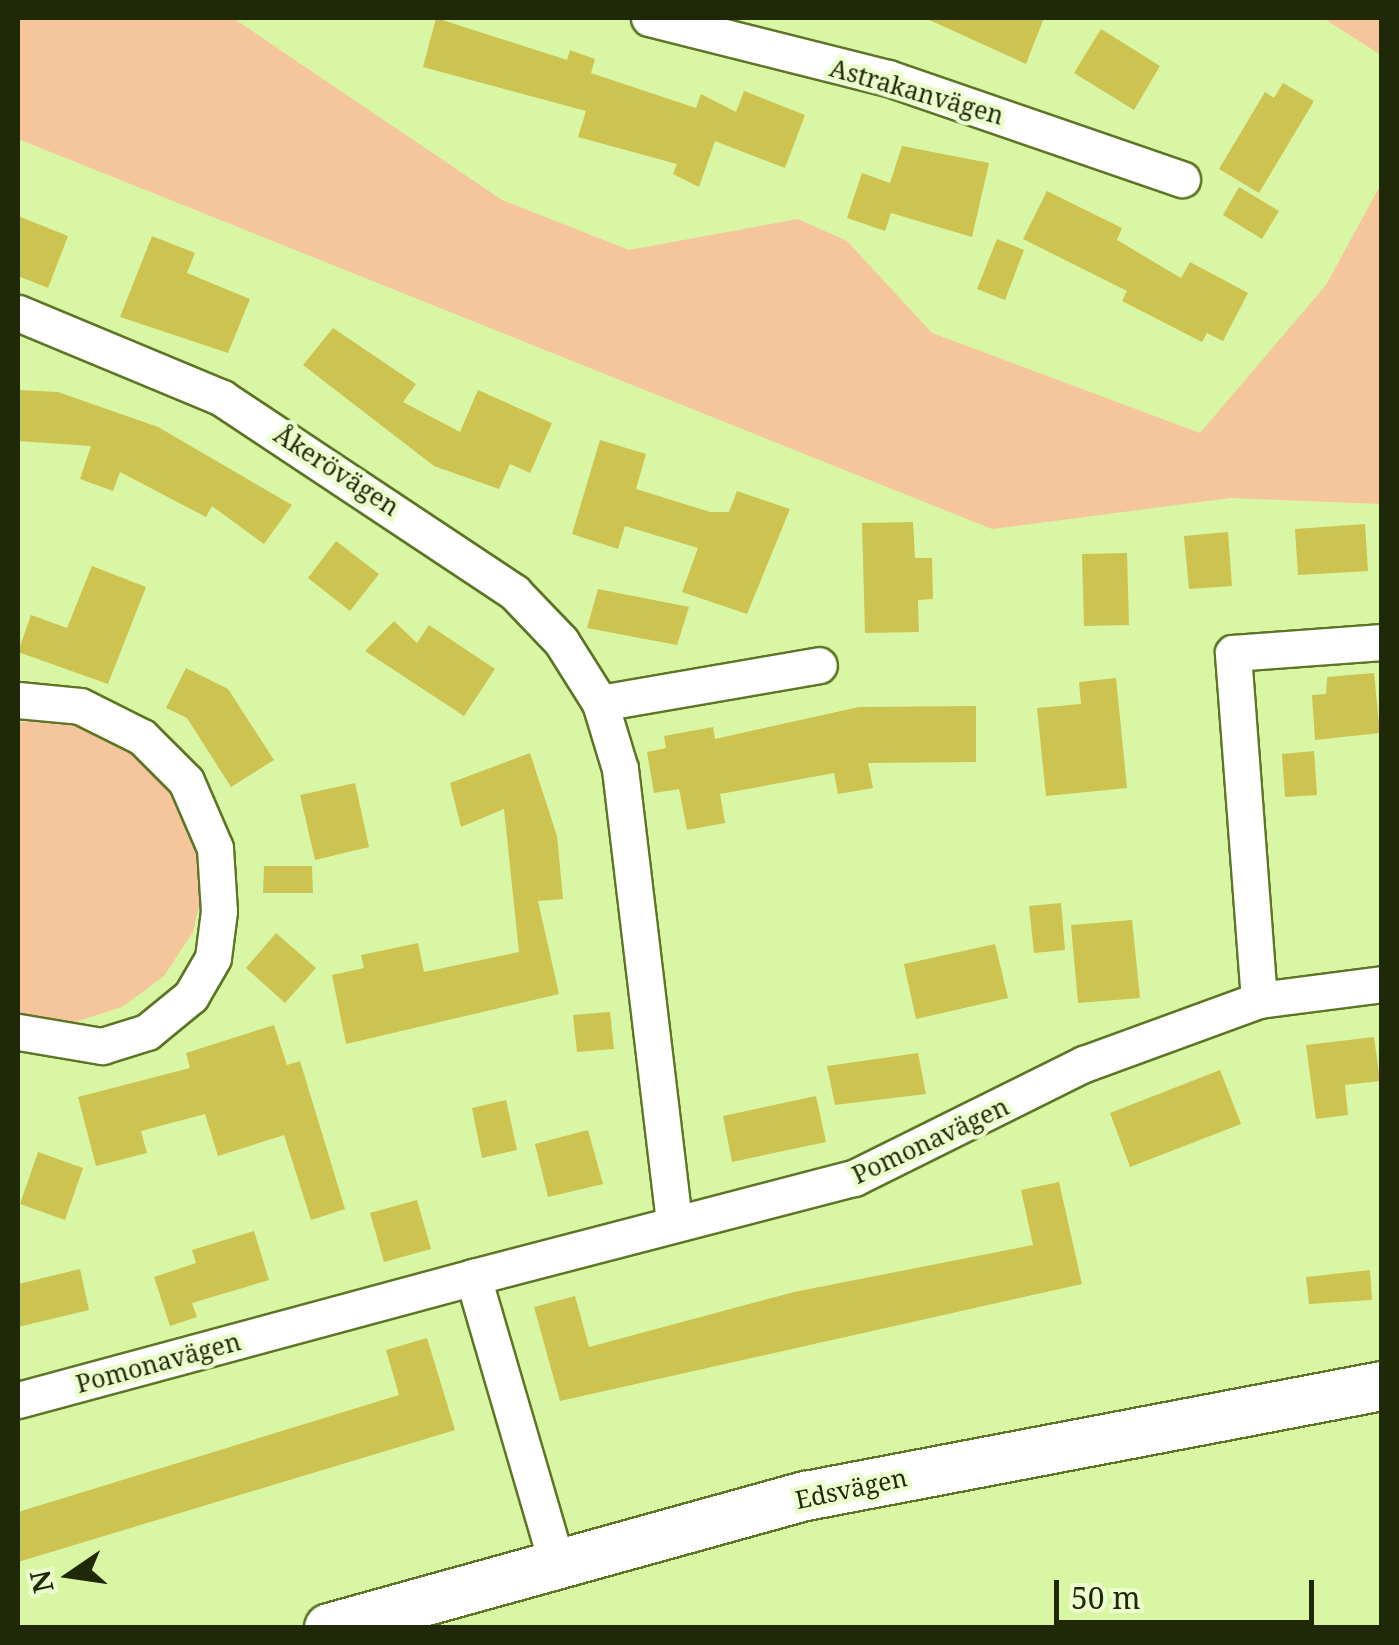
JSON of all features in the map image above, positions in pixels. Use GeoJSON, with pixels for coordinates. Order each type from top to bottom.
{"type":"FeatureCollection","features":[{"type":"Feature","properties":{"kind":"street","name":"Astrakanvägen"},"geometry":{"type":"LineString","coordinates":[[649,18],[888,78],[1182,179]]}},
{"type":"Feature","properties":{"kind":"street","name":"Åkerövägen"},"geometry":{"type":"LineString","coordinates":[[18,314],[222,398],[401,511],[514,592],[600,703],[643,912],[674,1219]]}},
{"type":"Feature","properties":{"kind":"street"},"geometry":{"type":"LineString","coordinates":[[1259,1000],[1234,653],[1382,642]]}},
{"type":"Feature","properties":{"kind":"street"},"geometry":{"type":"LineString","coordinates":[[600,703],[818,665]]}},
{"type":"Feature","properties":{"kind":"street"},"geometry":{"type":"LineString","coordinates":[[18,700],[80,706],[142,738],[186,781],[216,848],[219,911],[213,958],[192,996],[147,1032],[102,1046],[18,1032]]}},
{"type":"Feature","properties":{"kind":"street","name":"Pomonavägen"},"geometry":{"type":"LineString","coordinates":[[18,1400],[674,1219],[854,1178],[1084,1064],[1259,1000],[1382,984]]}},
{"type":"Feature","properties":{"kind":"street"},"geometry":{"type":"LineString","coordinates":[[472,1277],[556,1560]]}},
{"type":"Feature","properties":{"kind":"street","name":"Edsvägen"},"geometry":{"type":"LineString","coordinates":[[329,1628],[556,1560],[806,1496],[1382,1386]]}},
{"type":"Feature","properties":{"kind":"shaded area"},"geometry":{"type":"Polygon","coordinates":[[[18,18],[233,18],[502,200],[629,250],[798,219],[847,241],[932,333],[1200,433],[1326,285],[1381,184],[1381,504],[1231,498],[992,529],[18,139],[18,18]]]}},
{"type":"Feature","properties":{"kind":"shaded area"},"geometry":{"type":"Polygon","coordinates":[[[1323,18],[1381,18],[1381,55],[1323,18]]]}},
{"type":"Feature","properties":{"kind":"shaded area"},"geometry":{"type":"Polygon","coordinates":[[[47,717],[95,724],[138,745],[199,829],[205,880],[193,932],[164,976],[122,1007],[72,1023],[18,1020],[18,723],[47,717]]]}},
{"type":"Feature","properties":{"kind":"building"},"geometry":{"type":"Polygon","coordinates":[[[436,18],[567,60],[570,50],[595,59],[591,73],[696,108],[701,94],[736,112],[744,91],[805,115],[785,168],[715,141],[699,187],[673,174],[677,164],[578,137],[586,111],[423,67],[436,18]]]}},
{"type":"Feature","properties":{"kind":"building"},"geometry":{"type":"Polygon","coordinates":[[[925,18],[1044,18],[1026,64],[925,18]]]}},
{"type":"Feature","properties":{"kind":"building"},"geometry":{"type":"Polygon","coordinates":[[[1101,29],[1160,66],[1134,110],[1074,73],[1101,29]]]}},
{"type":"Feature","properties":{"kind":"building"},"geometry":{"type":"Polygon","coordinates":[[[1283,83],[1314,101],[1259,193],[1219,169],[1265,92],[1274,98],[1283,83]]]}},
{"type":"Feature","properties":{"kind":"building"},"geometry":{"type":"Polygon","coordinates":[[[902,146],[989,163],[972,237],[891,213],[885,231],[847,218],[862,173],[890,183],[902,146]]]}},
{"type":"Feature","properties":{"kind":"building"},"geometry":{"type":"Polygon","coordinates":[[[1239,187],[1279,211],[1262,239],[1223,215],[1239,187]]]}},
{"type":"Feature","properties":{"kind":"building"},"geometry":{"type":"Polygon","coordinates":[[[1047,191],[1122,228],[1117,240],[1181,278],[1190,262],[1248,293],[1223,341],[1207,333],[1202,342],[1122,301],[1127,291],[1023,239],[1047,191]]]}},
{"type":"Feature","properties":{"kind":"building"},"geometry":{"type":"Polygon","coordinates":[[[18,216],[68,236],[48,288],[18,276],[18,216]]]}},
{"type":"Feature","properties":{"kind":"building"},"geometry":{"type":"Polygon","coordinates":[[[152,236],[195,253],[187,273],[250,299],[228,353],[120,317],[152,236]]]}},
{"type":"Feature","properties":{"kind":"building"},"geometry":{"type":"Polygon","coordinates":[[[997,239],[1024,250],[1005,300],[977,289],[997,239]]]}},
{"type":"Feature","properties":{"kind":"building"},"geometry":{"type":"Polygon","coordinates":[[[333,328],[416,384],[403,402],[460,432],[478,390],[552,423],[530,473],[510,464],[499,489],[434,466],[303,365],[333,328]]]}},
{"type":"Feature","properties":{"kind":"building"},"geometry":{"type":"Polygon","coordinates":[[[18,390],[58,392],[158,427],[292,505],[264,544],[212,506],[206,517],[120,472],[113,491],[80,479],[91,446],[18,441],[18,390]]]}},
{"type":"Feature","properties":{"kind":"building"},"geometry":{"type":"Polygon","coordinates":[[[600,440],[646,454],[636,489],[710,512],[729,512],[737,491],[790,509],[747,614],[682,592],[698,548],[625,526],[618,549],[572,534],[600,440]]]}},
{"type":"Feature","properties":{"kind":"building"},"geometry":{"type":"Polygon","coordinates":[[[913,522],[915,558],[932,558],[933,599],[918,600],[919,632],[865,633],[862,523],[913,522]]]}},
{"type":"Feature","properties":{"kind":"building"},"geometry":{"type":"Polygon","coordinates":[[[1365,524],[1368,571],[1298,575],[1295,529],[1365,524]]]}},
{"type":"Feature","properties":{"kind":"building"},"geometry":{"type":"Polygon","coordinates":[[[1228,532],[1232,586],[1189,589],[1184,536],[1228,532]]]}},
{"type":"Feature","properties":{"kind":"building"},"geometry":{"type":"Polygon","coordinates":[[[336,541],[379,574],[350,611],[308,578],[336,541]]]}},
{"type":"Feature","properties":{"kind":"building"},"geometry":{"type":"Polygon","coordinates":[[[1127,553],[1129,625],[1084,626],[1082,554],[1127,553]]]}},
{"type":"Feature","properties":{"kind":"building"},"geometry":{"type":"Polygon","coordinates":[[[92,566],[146,587],[108,684],[18,652],[31,615],[67,628],[92,566]]]}},
{"type":"Feature","properties":{"kind":"building"},"geometry":{"type":"Polygon","coordinates":[[[598,589],[689,607],[677,645],[587,628],[598,589]]]}},
{"type":"Feature","properties":{"kind":"building"},"geometry":{"type":"Polygon","coordinates":[[[394,621],[417,643],[429,625],[495,669],[464,716],[365,651],[394,621]]]}},
{"type":"Feature","properties":{"kind":"building"},"geometry":{"type":"Polygon","coordinates":[[[186,668],[228,689],[274,760],[231,787],[187,718],[166,708],[186,668]]]}},
{"type":"Feature","properties":{"kind":"building"},"geometry":{"type":"Polygon","coordinates":[[[1374,673],[1380,733],[1315,740],[1312,695],[1326,694],[1327,677],[1374,673]]]}},
{"type":"Feature","properties":{"kind":"building"},"geometry":{"type":"Polygon","coordinates":[[[1116,678],[1127,788],[1046,796],[1037,708],[1081,704],[1079,682],[1116,678]]]}},
{"type":"Feature","properties":{"kind":"building"},"geometry":{"type":"Polygon","coordinates":[[[976,706],[976,762],[868,763],[873,788],[838,794],[834,773],[720,794],[725,823],[687,830],[679,789],[654,793],[647,752],[666,748],[664,736],[713,727],[715,739],[859,707],[976,706]]]}},
{"type":"Feature","properties":{"kind":"building"},"geometry":{"type":"Polygon","coordinates":[[[1314,751],[1317,795],[1285,797],[1282,754],[1314,751]]]}},
{"type":"Feature","properties":{"kind":"building"},"geometry":{"type":"Polygon","coordinates":[[[530,753],[557,836],[563,899],[538,901],[559,994],[346,1044],[332,975],[364,968],[361,955],[418,943],[424,972],[519,952],[504,809],[461,827],[450,783],[530,753]]]}},
{"type":"Feature","properties":{"kind":"building"},"geometry":{"type":"Polygon","coordinates":[[[355,783],[369,847],[315,860],[300,795],[355,783]]]}},
{"type":"Feature","properties":{"kind":"building"},"geometry":{"type":"Polygon","coordinates":[[[264,866],[312,866],[313,893],[263,893],[264,866]]]}},
{"type":"Feature","properties":{"kind":"building"},"geometry":{"type":"Polygon","coordinates":[[[1061,903],[1065,950],[1034,953],[1029,906],[1061,903]]]}},
{"type":"Feature","properties":{"kind":"building"},"geometry":{"type":"Polygon","coordinates":[[[1132,920],[1140,998],[1078,1003],[1071,925],[1132,920]]]}},
{"type":"Feature","properties":{"kind":"building"},"geometry":{"type":"Polygon","coordinates":[[[276,933],[316,968],[285,1003],[246,968],[276,933]]]}},
{"type":"Feature","properties":{"kind":"building"},"geometry":{"type":"Polygon","coordinates":[[[995,944],[1008,998],[916,1019],[904,964],[995,944]]]}},
{"type":"Feature","properties":{"kind":"building"},"geometry":{"type":"Polygon","coordinates":[[[610,1012],[614,1049],[577,1052],[573,1015],[610,1012]]]}},
{"type":"Feature","properties":{"kind":"building"},"geometry":{"type":"Polygon","coordinates":[[[274,1025],[287,1065],[300,1061],[345,1209],[311,1220],[284,1135],[218,1156],[205,1114],[141,1131],[147,1153],[96,1166],[78,1097],[190,1068],[186,1053],[274,1025]]]}},
{"type":"Feature","properties":{"kind":"building"},"geometry":{"type":"Polygon","coordinates":[[[1374,1037],[1380,1081],[1345,1085],[1348,1115],[1316,1119],[1306,1045],[1374,1037]]]}},
{"type":"Feature","properties":{"kind":"building"},"geometry":{"type":"Polygon","coordinates":[[[918,1053],[926,1094],[835,1105],[827,1066],[918,1053]]]}},
{"type":"Feature","properties":{"kind":"building"},"geometry":{"type":"Polygon","coordinates":[[[1220,1070],[1241,1124],[1130,1167],[1110,1113],[1220,1070]]]}},
{"type":"Feature","properties":{"kind":"building"},"geometry":{"type":"Polygon","coordinates":[[[816,1096],[826,1142],[732,1162],[723,1116],[816,1096]]]}},
{"type":"Feature","properties":{"kind":"building"},"geometry":{"type":"Polygon","coordinates":[[[506,1100],[517,1150],[482,1158],[472,1108],[506,1100]]]}},
{"type":"Feature","properties":{"kind":"building"},"geometry":{"type":"Polygon","coordinates":[[[588,1130],[603,1184],[548,1197],[535,1144],[588,1130]]]}},
{"type":"Feature","properties":{"kind":"building"},"geometry":{"type":"Polygon","coordinates":[[[38,1152],[83,1168],[65,1220],[20,1204],[38,1152]]]}},
{"type":"Feature","properties":{"kind":"building"},"geometry":{"type":"Polygon","coordinates":[[[1059,1182],[1082,1284],[560,1401],[534,1307],[575,1296],[589,1347],[794,1292],[1033,1245],[1021,1190],[1059,1182]]]}},
{"type":"Feature","properties":{"kind":"building"},"geometry":{"type":"Polygon","coordinates":[[[417,1200],[431,1249],[384,1262],[370,1213],[417,1200]]]}},
{"type":"Feature","properties":{"kind":"building"},"geometry":{"type":"Polygon","coordinates":[[[254,1231],[269,1280],[192,1303],[197,1317],[170,1326],[154,1277],[196,1263],[192,1250],[254,1231]]]}},
{"type":"Feature","properties":{"kind":"building"},"geometry":{"type":"Polygon","coordinates":[[[80,1269],[89,1310],[18,1327],[18,1284],[80,1269]]]}},
{"type":"Feature","properties":{"kind":"building"},"geometry":{"type":"Polygon","coordinates":[[[1370,1270],[1372,1300],[1309,1304],[1306,1277],[1370,1270]]]}},
{"type":"Feature","properties":{"kind":"building"},"geometry":{"type":"Polygon","coordinates":[[[427,1338],[455,1430],[18,1562],[18,1512],[399,1395],[386,1350],[427,1338]]]}}]}
